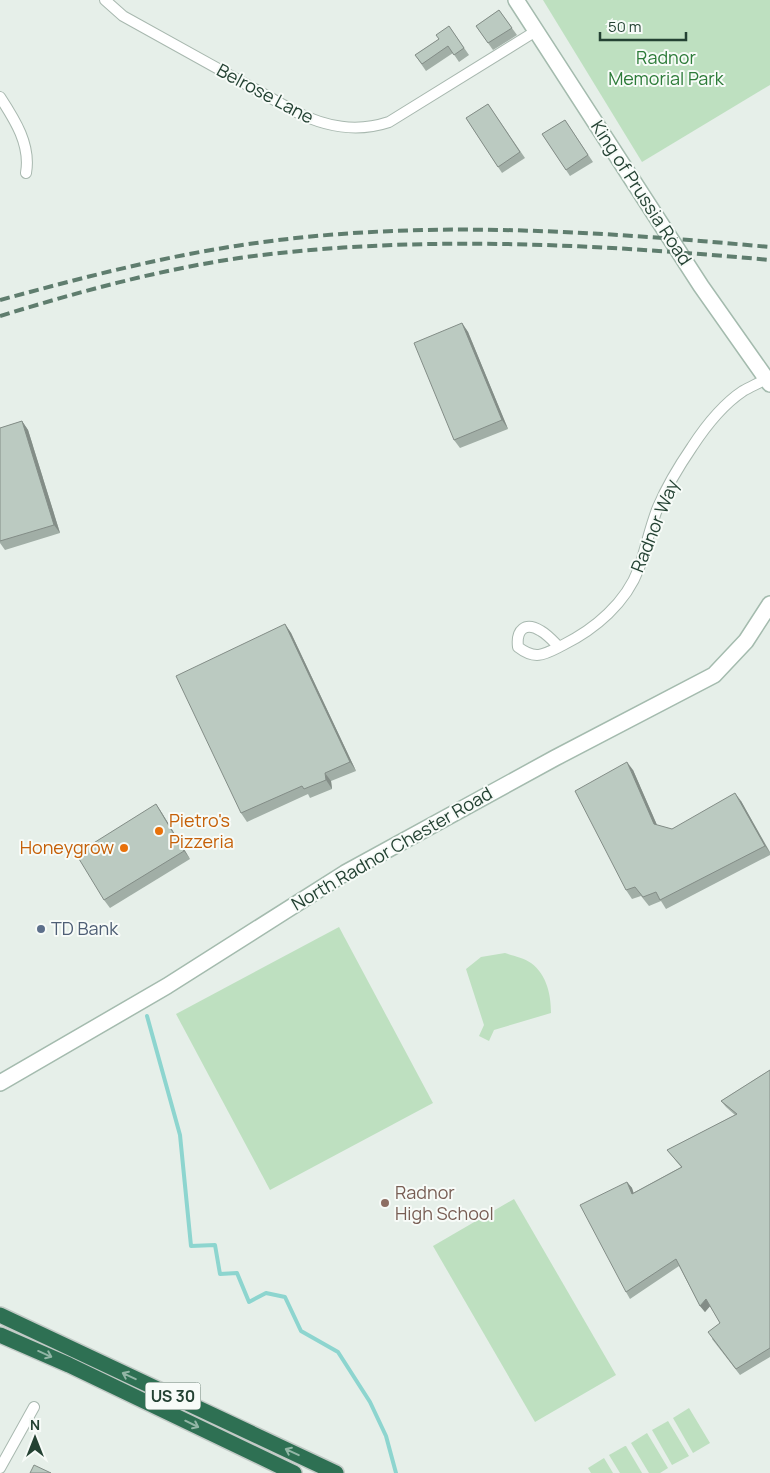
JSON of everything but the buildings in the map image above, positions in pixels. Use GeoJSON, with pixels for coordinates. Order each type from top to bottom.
{"type":"FeatureCollection","features":[{"type":"Feature","properties":{"kind":"highway","name":"US 30"},"geometry":{"type":"LineString","coordinates":[[0,1315],[336,1473]]}},
{"type":"Feature","properties":{"kind":"highway","name":"US 30"},"geometry":{"type":"LineString","coordinates":[[0,1335],[69,1365],[294,1473]]}},
{"type":"Feature","properties":{"kind":"main road","name":"King of Prussia Road"},"geometry":{"type":"LineString","coordinates":[[516,1],[701,286],[768,381]]}},
{"type":"Feature","properties":{"kind":"main road","name":"North Radnor Chester Road"},"geometry":{"type":"LineString","coordinates":[[0,1083],[167,986],[345,873],[555,758],[714,675],[746,641],[770,604]]}},
{"type":"Feature","properties":{"kind":"street","name":"Belrose Lane"},"geometry":{"type":"LineString","coordinates":[[105,0],[123,16],[313,121],[331,127],[355,129],[389,122],[536,31]]}},
{"type":"Feature","properties":{"kind":"street"},"geometry":{"type":"LineString","coordinates":[[0,97],[26,142],[28,163],[26,172]]}},
{"type":"Feature","properties":{"kind":"street","name":"Radnor Way"},"geometry":{"type":"LineString","coordinates":[[559,647],[578,638],[618,603],[638,570],[659,504],[672,478],[693,445],[717,414],[742,392],[768,381]]}},
{"type":"Feature","properties":{"kind":"street"},"geometry":{"type":"LineString","coordinates":[[0,1468],[34,1407]]}},
{"type":"Feature","properties":{"kind":"green space","name":"Radnor Memorial Park"},"geometry":{"type":"Polygon","coordinates":[[[543,0],[770,0],[770,85],[642,162],[543,0]]]}},
{"type":"Feature","properties":{"kind":"green space"},"geometry":{"type":"Polygon","coordinates":[[[339,927],[433,1103],[270,1190],[176,1014],[339,927]]]}},
{"type":"Feature","properties":{"kind":"green space"},"geometry":{"type":"Polygon","coordinates":[[[505,953],[528,961],[541,973],[549,992],[551,1013],[494,1030],[489,1041],[479,1036],[484,1025],[466,969],[481,957],[505,953]]]}},
{"type":"Feature","properties":{"kind":"green space"},"geometry":{"type":"Polygon","coordinates":[[[514,1199],[616,1375],[535,1422],[433,1246],[514,1199]]]}},
{"type":"Feature","properties":{"kind":"green space"},"geometry":{"type":"Polygon","coordinates":[[[689,1408],[710,1443],[693,1453],[673,1418],[689,1408]]]}},
{"type":"Feature","properties":{"kind":"green space"},"geometry":{"type":"Polygon","coordinates":[[[668,1421],[689,1456],[672,1465],[652,1430],[668,1421]]]}},
{"type":"Feature","properties":{"kind":"green space"},"geometry":{"type":"Polygon","coordinates":[[[647,1433],[668,1468],[660,1473],[649,1473],[631,1443],[647,1433]]]}},
{"type":"Feature","properties":{"kind":"green space"},"geometry":{"type":"Polygon","coordinates":[[[625,1446],[642,1473],[620,1473],[609,1455],[625,1446]]]}},
{"type":"Feature","properties":{"kind":"green space"},"geometry":{"type":"Polygon","coordinates":[[[604,1458],[613,1473],[591,1473],[588,1468],[604,1458]]]}},
{"type":"Feature","properties":{"kind":"waterway"},"geometry":{"type":"LineString","coordinates":[[147,1016],[180,1135],[191,1246],[215,1245],[220,1274],[237,1273],[249,1302],[266,1293],[285,1297],[301,1331],[338,1352],[370,1402],[386,1436],[396,1473]]}},
{"type":"Feature","properties":{"kind":"railway"},"geometry":{"type":"LineString","coordinates":[[0,300],[117,270],[206,251],[302,237],[369,232],[436,230],[569,232],[770,247]]}},
{"type":"Feature","properties":{"kind":"railway"},"geometry":{"type":"LineString","coordinates":[[0,316],[59,298],[148,275],[209,263],[305,251],[371,246],[438,244],[571,246],[770,260]]}},
{"type":"Feature","properties":{"kind":"place","name":"Pietro's Pizzeria"},"geometry":{"type":"Point","coordinates":[159,831]}},
{"type":"Feature","properties":{"kind":"place","name":"Honeygrow"},"geometry":{"type":"Point","coordinates":[124,848]}},
{"type":"Feature","properties":{"kind":"place","name":"TD Bank"},"geometry":{"type":"Point","coordinates":[41,929]}},
{"type":"Feature","properties":{"kind":"place","name":"Radnor High School"},"geometry":{"type":"Point","coordinates":[385,1203]}}]}
